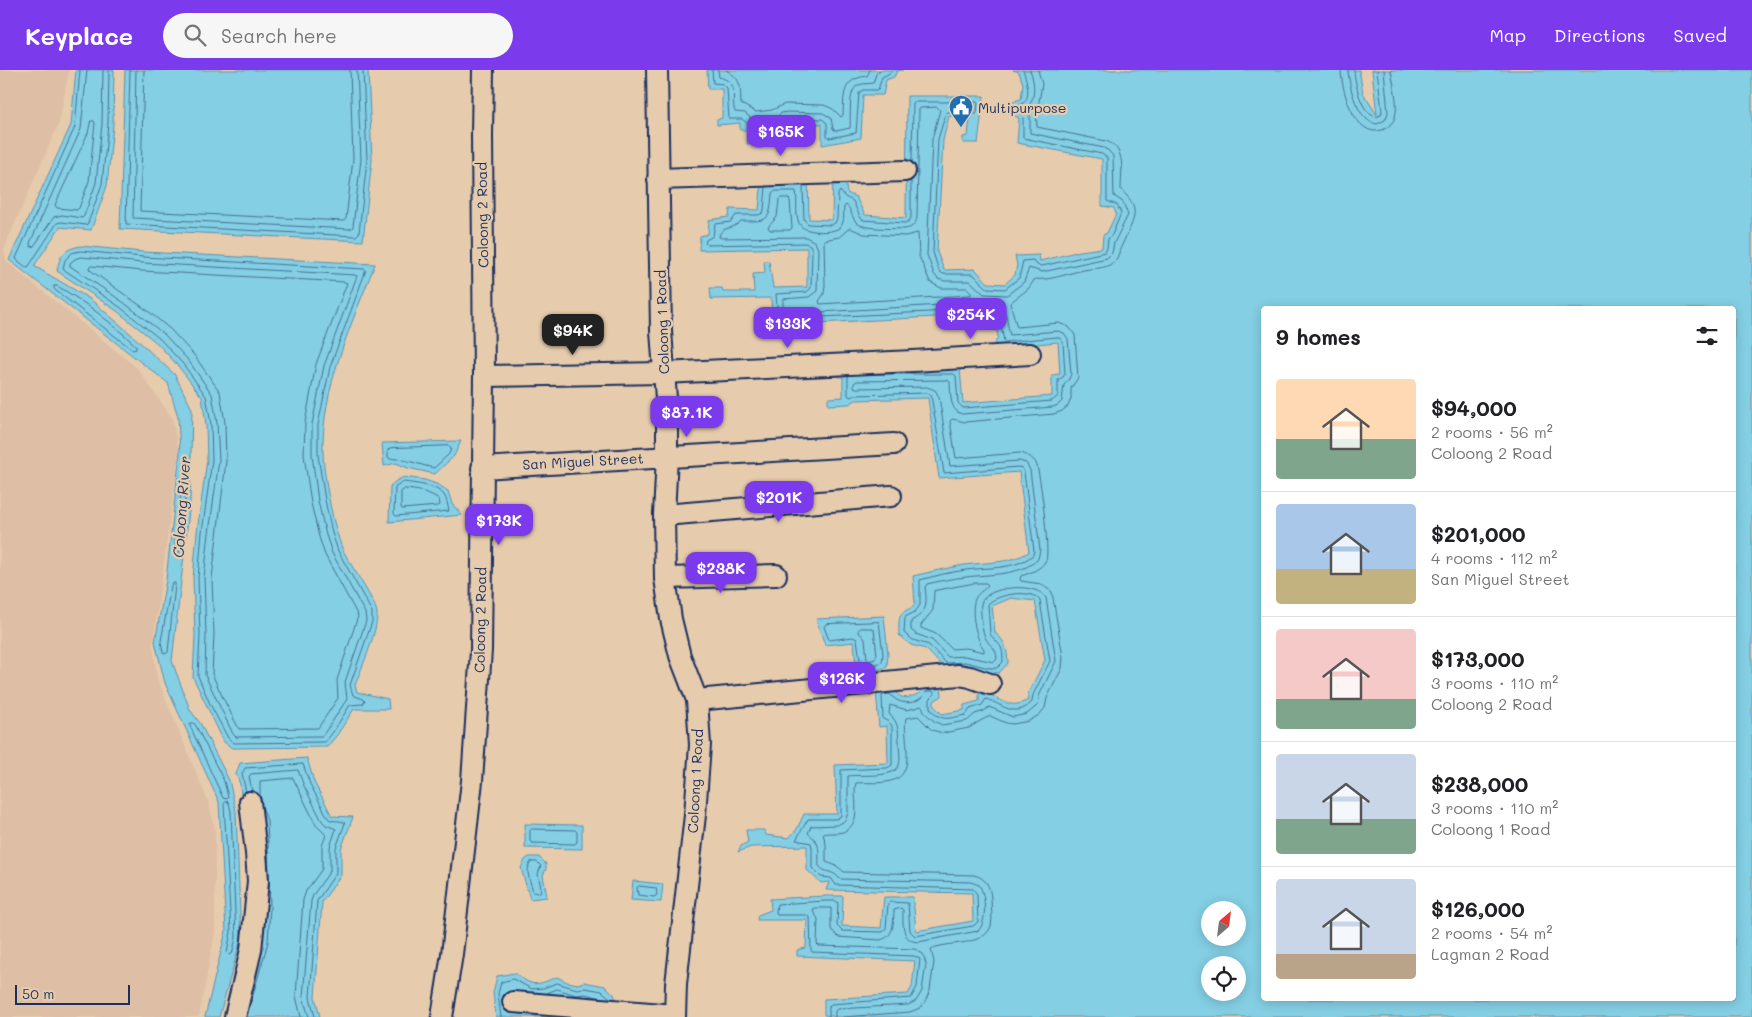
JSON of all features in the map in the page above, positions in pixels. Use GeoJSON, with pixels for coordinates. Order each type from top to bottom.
{"type":"FeatureCollection","features":[{"type":"Feature","properties":{"kind":"street","name":"Coloong 2 Road"},"geometry":{"type":"LineString","coordinates":[[442,1017],[452,954],[472,781],[481,650],[484,376],[483,70]]}},
{"type":"Feature","properties":{"kind":"street","name":"Coloong 1 Road"},"geometry":{"type":"LineString","coordinates":[[657,70],[663,373],[667,412],[664,515],[665,578],[671,619],[680,656],[697,700],[700,745],[695,814],[676,984],[675,1016]]}},
{"type":"Feature","properties":{"kind":"street"},"geometry":{"type":"LineString","coordinates":[[658,179],[905,171]]}},
{"type":"Feature","properties":{"kind":"street"},"geometry":{"type":"LineString","coordinates":[[484,376],[663,373],[1030,354]]}},
{"type":"Feature","properties":{"kind":"street","name":"San Miguel Street"},"geometry":{"type":"LineString","coordinates":[[482,468],[894,444]]}},
{"type":"Feature","properties":{"kind":"street"},"geometry":{"type":"LineString","coordinates":[[664,515],[891,496]]}},
{"type":"Feature","properties":{"kind":"street"},"geometry":{"type":"LineString","coordinates":[[665,578],[776,575]]}},
{"type":"Feature","properties":{"kind":"street"},"geometry":{"type":"LineString","coordinates":[[697,700],[959,675],[990,684]]}},
{"type":"Feature","properties":{"kind":"street"},"geometry":{"type":"LineString","coordinates":[[235,1017],[251,950],[258,881],[250,802]]}},
{"type":"Feature","properties":{"kind":"street"},"geometry":{"type":"LineString","coordinates":[[513,1002],[675,1016]]}},
{"type":"Feature","properties":{"kind":"shaded area"},"geometry":{"type":"Polygon","coordinates":[[[0,70],[69,70],[59,123],[9,237],[4,251],[7,262],[137,368],[172,418],[179,451],[153,644],[157,678],[209,804],[215,831],[215,932],[199,1017],[0,1017],[0,70]]]}},
{"type":"Feature","properties":{"kind":"water","name":"Coloong River"},"geometry":{"type":"Polygon","coordinates":[[[76,70],[114,70],[113,125],[107,186],[91,230],[60,227],[34,266],[90,299],[132,335],[175,375],[192,409],[190,502],[172,661],[190,710],[200,723],[229,780],[236,811],[241,939],[219,1017],[205,1017],[226,931],[219,802],[165,683],[155,642],[166,580],[180,452],[178,417],[168,383],[9,260],[71,125],[76,70]]]}},
{"type":"Feature","properties":{"kind":"water"},"geometry":{"type":"Polygon","coordinates":[[[125,70],[368,70],[372,160],[363,241],[120,229],[125,70]]]}},
{"type":"Feature","properties":{"kind":"water"},"geometry":{"type":"Polygon","coordinates":[[[707,70],[903,70],[897,71],[894,77],[886,80],[883,95],[863,95],[861,138],[822,145],[822,124],[786,123],[786,129],[761,129],[762,148],[756,148],[755,143],[747,144],[748,130],[740,130],[740,123],[717,125],[717,120],[722,118],[722,89],[708,89],[707,70]]]}},
{"type":"Feature","properties":{"kind":"water"},"geometry":{"type":"Polygon","coordinates":[[[1013,70],[1359,70],[1363,93],[1377,115],[1372,70],[1752,70],[1752,1017],[838,1017],[824,1015],[824,999],[908,994],[912,987],[915,961],[797,956],[797,950],[806,948],[807,920],[757,920],[758,915],[771,910],[770,899],[843,896],[842,926],[881,928],[884,897],[913,897],[916,931],[973,921],[972,893],[826,890],[829,882],[821,883],[807,870],[807,846],[751,847],[738,852],[741,846],[748,842],[746,830],[764,830],[766,835],[789,838],[797,829],[804,814],[837,814],[835,765],[888,763],[887,726],[879,727],[876,689],[894,688],[899,695],[905,698],[920,693],[923,686],[941,686],[942,696],[934,701],[934,706],[942,714],[964,710],[964,705],[979,701],[979,691],[1003,702],[1021,703],[1028,700],[1028,694],[1045,660],[1035,601],[1011,598],[992,606],[995,633],[1004,643],[1008,658],[1008,663],[999,673],[944,668],[926,649],[911,645],[899,635],[899,622],[902,613],[915,603],[913,576],[964,565],[1005,561],[1029,552],[1019,472],[939,478],[928,398],[856,400],[849,404],[828,405],[828,398],[843,397],[843,377],[828,376],[829,370],[960,369],[963,403],[1052,396],[1052,375],[1060,374],[1058,342],[996,348],[995,343],[998,337],[994,314],[779,325],[772,322],[771,298],[711,299],[710,288],[722,288],[723,292],[754,292],[753,274],[765,273],[764,261],[769,261],[773,288],[807,287],[807,248],[699,250],[700,236],[708,234],[709,220],[729,217],[730,209],[759,210],[762,179],[808,179],[809,219],[832,220],[833,178],[845,179],[847,193],[856,197],[865,215],[906,218],[907,96],[984,96],[978,143],[963,143],[963,137],[968,136],[970,117],[949,116],[943,140],[937,252],[944,270],[975,269],[988,283],[1005,284],[1015,275],[1017,265],[1015,256],[1039,255],[1040,261],[1080,251],[1102,248],[1103,235],[1107,233],[1116,214],[1114,208],[1102,206],[1102,159],[1017,143],[1019,118],[1011,114],[1011,102],[1021,99],[1023,84],[1019,72],[1013,70]]]}},
{"type":"Feature","properties":{"kind":"water"},"geometry":{"type":"Polygon","coordinates":[[[81,246],[143,252],[375,264],[348,333],[333,381],[327,405],[323,453],[325,475],[339,540],[346,556],[372,600],[377,613],[377,621],[372,639],[355,685],[357,692],[388,699],[389,709],[354,709],[327,747],[232,748],[224,742],[193,677],[195,635],[193,578],[207,460],[206,425],[202,397],[179,367],[157,343],[117,311],[57,271],[61,256],[70,249],[81,246]]]}},
{"type":"Feature","properties":{"kind":"water"},"geometry":{"type":"Polygon","coordinates":[[[461,441],[454,456],[435,474],[408,468],[396,463],[384,466],[382,443],[461,441]]]}},
{"type":"Feature","properties":{"kind":"water"},"geometry":{"type":"Polygon","coordinates":[[[404,477],[425,480],[439,485],[448,491],[452,504],[462,515],[389,522],[390,486],[404,477]]]}},
{"type":"Feature","properties":{"kind":"water"},"geometry":{"type":"Polygon","coordinates":[[[884,616],[888,654],[887,667],[857,677],[854,642],[825,645],[816,619],[884,616]]]}},
{"type":"Feature","properties":{"kind":"water"},"geometry":{"type":"Polygon","coordinates":[[[307,758],[314,782],[332,816],[353,817],[341,849],[341,875],[322,902],[315,997],[320,1017],[227,1017],[252,907],[240,784],[236,774],[240,763],[307,758]]]}},
{"type":"Feature","properties":{"kind":"water"},"geometry":{"type":"Polygon","coordinates":[[[525,824],[582,825],[582,849],[525,848],[525,824]]]}},
{"type":"Feature","properties":{"kind":"water"},"geometry":{"type":"Polygon","coordinates":[[[529,857],[539,857],[546,864],[543,875],[547,897],[530,899],[521,868],[529,857]]]}},
{"type":"Feature","properties":{"kind":"water"},"geometry":{"type":"Polygon","coordinates":[[[633,881],[663,884],[661,902],[631,900],[633,881]]]}},
{"type":"Feature","properties":{"kind":"water"},"geometry":{"type":"Polygon","coordinates":[[[515,973],[526,981],[535,984],[557,977],[567,982],[578,984],[584,982],[605,986],[613,993],[625,1017],[496,1017],[493,993],[497,976],[515,973]]]}},
{"type":"Feature","properties":{"kind":"place","name":"Multipurpose"},"geometry":{"type":"Point","coordinates":[961,128]}}]}
